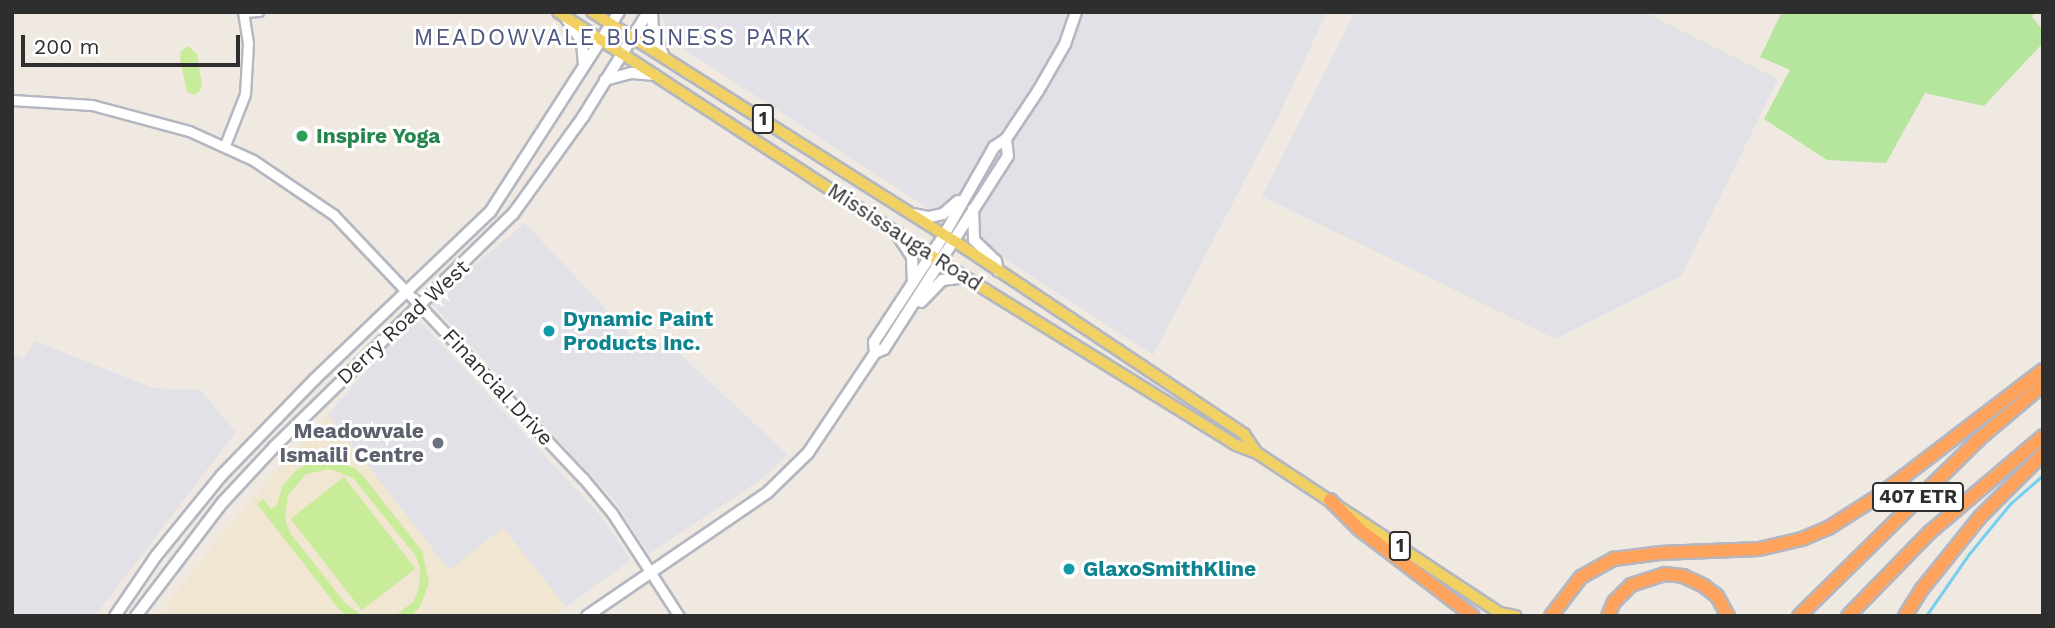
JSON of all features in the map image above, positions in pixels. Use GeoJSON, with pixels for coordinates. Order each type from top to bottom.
{"type":"FeatureCollection","features":[{"type":"Feature","properties":{"kind":"highway"},"geometry":{"type":"LineString","coordinates":[[1550,616],[1581,577],[1614,559],[1660,553],[1759,549],[1802,539],[1830,527],[1877,497],[2043,370]]}},
{"type":"Feature","properties":{"kind":"highway","name":"407 ETR"},"geometry":{"type":"LineString","coordinates":[[1799,616],[1979,439],[2043,385]]}},
{"type":"Feature","properties":{"kind":"highway","name":"407 ETR"},"geometry":{"type":"LineString","coordinates":[[1848,616],[1930,532],[2043,436]]}},
{"type":"Feature","properties":{"kind":"highway"},"geometry":{"type":"LineString","coordinates":[[1905,616],[1922,589],[1981,516],[2043,454]]}},
{"type":"Feature","properties":{"kind":"highway"},"geometry":{"type":"LineString","coordinates":[[1330,500],[1359,529],[1472,616]]}},
{"type":"Feature","properties":{"kind":"highway"},"geometry":{"type":"LineString","coordinates":[[1608,616],[1614,602],[1631,585],[1665,574],[1684,576],[1704,586],[1717,596],[1728,616]]}},
{"type":"Feature","properties":{"kind":"main road","name":"Mississauga Road"},"geometry":{"type":"LineString","coordinates":[[592,12],[948,237],[1244,434],[1257,453]]}},
{"type":"Feature","properties":{"kind":"main road","name":"Derry Road West"},"geometry":{"type":"LineString","coordinates":[[115,616],[156,556],[221,476],[261,433],[490,212],[507,190],[619,12]]}},
{"type":"Feature","properties":{"kind":"main road","name":"Derry Road West"},"geometry":{"type":"LineString","coordinates":[[136,616],[223,502],[328,392],[513,214],[538,182],[650,12]]}},
{"type":"Feature","properties":{"kind":"main road"},"geometry":{"type":"LineString","coordinates":[[650,12],[653,30],[663,57]]}},
{"type":"Feature","properties":{"kind":"main road"},"geometry":{"type":"LineString","coordinates":[[948,237],[967,194],[994,147],[1006,139],[1065,44],[1076,12]]}},
{"type":"Feature","properties":{"kind":"main road","name":"Mississauga Road"},"geometry":{"type":"LineString","coordinates":[[562,15],[965,277],[1236,445],[1257,453],[1501,614],[1516,616]]}},
{"type":"Feature","properties":{"kind":"main road"},"geometry":{"type":"LineString","coordinates":[[562,15],[582,42],[584,66]]}},
{"type":"Feature","properties":{"kind":"main road"},"geometry":{"type":"LineString","coordinates":[[605,81],[632,73],[655,75]]}},
{"type":"Feature","properties":{"kind":"main road"},"geometry":{"type":"LineString","coordinates":[[587,616],[768,492],[808,453],[875,353],[884,349],[911,306],[935,257],[948,237],[973,209],[1008,156],[1006,139]]}},
{"type":"Feature","properties":{"kind":"main road"},"geometry":{"type":"LineString","coordinates":[[912,214],[943,214],[967,194]]}},
{"type":"Feature","properties":{"kind":"main road"},"geometry":{"type":"LineString","coordinates":[[973,209],[975,242],[996,261],[998,271]]}},
{"type":"Feature","properties":{"kind":"main road"},"geometry":{"type":"LineString","coordinates":[[896,232],[912,257],[913,281]]}},
{"type":"Feature","properties":{"kind":"main road"},"geometry":{"type":"LineString","coordinates":[[875,353],[874,342],[913,281],[935,257]]}},
{"type":"Feature","properties":{"kind":"main road"},"geometry":{"type":"LineString","coordinates":[[911,306],[920,303],[942,281],[965,277]]}},
{"type":"Feature","properties":{"kind":"street"},"geometry":{"type":"LineString","coordinates":[[225,145],[245,94],[248,43],[243,13],[259,12]]}},
{"type":"Feature","properties":{"kind":"street","name":"Financial Drive"},"geometry":{"type":"LineString","coordinates":[[12,100],[65,102],[119,110],[163,122],[225,145],[300,189],[334,215],[409,291],[583,478],[679,616]]}},
{"type":"Feature","properties":{"kind":"shaded area"},"geometry":{"type":"Polygon","coordinates":[[[665,12],[1327,12],[1279,115],[1153,355],[670,40],[662,16],[665,12]]]}},
{"type":"Feature","properties":{"kind":"shaded area"},"geometry":{"type":"Polygon","coordinates":[[[1355,12],[1644,12],[1778,79],[1681,276],[1555,339],[1262,196],[1355,12]]]}},
{"type":"Feature","properties":{"kind":"shaded area"},"geometry":{"type":"Polygon","coordinates":[[[525,223],[647,353],[665,340],[787,454],[762,479],[649,554],[614,500],[430,302],[525,223]]]}},
{"type":"Feature","properties":{"kind":"shaded area"},"geometry":{"type":"Polygon","coordinates":[[[415,316],[599,514],[631,560],[566,607],[503,528],[449,571],[328,414],[415,316]]]}},
{"type":"Feature","properties":{"kind":"shaded area"},"geometry":{"type":"Polygon","coordinates":[[[35,341],[153,388],[200,390],[236,432],[95,616],[12,614],[12,356],[20,357],[21,361],[35,341]]]}},
{"type":"Feature","properties":{"kind":"shaded area"},"geometry":{"type":"Polygon","coordinates":[[[328,414],[449,570],[503,528],[566,607],[554,616],[158,616],[225,530],[328,414]]]}},
{"type":"Feature","properties":{"kind":"green space"},"geometry":{"type":"Polygon","coordinates":[[[1782,12],[2034,12],[2032,17],[2043,30],[2043,43],[1984,106],[1925,93],[1886,163],[1827,160],[1764,119],[1790,70],[1760,57],[1782,12]]]}},
{"type":"Feature","properties":{"kind":"green space"},"geometry":{"type":"Polygon","coordinates":[[[188,46],[197,54],[202,84],[200,91],[194,95],[187,92],[180,59],[181,51],[188,46]]]}},
{"type":"Feature","properties":{"kind":"green space"},"geometry":{"type":"Polygon","coordinates":[[[330,460],[355,468],[422,551],[429,582],[421,605],[412,616],[395,616],[414,601],[419,588],[420,567],[415,555],[353,478],[330,469],[306,474],[288,495],[285,519],[290,533],[346,604],[363,616],[346,616],[339,609],[257,504],[263,499],[271,509],[277,505],[282,487],[294,472],[305,465],[330,460]]]}},
{"type":"Feature","properties":{"kind":"green space"},"geometry":{"type":"Polygon","coordinates":[[[344,477],[415,568],[362,610],[290,519],[344,477]]]}},
{"type":"Feature","properties":{"kind":"waterway"},"geometry":{"type":"LineString","coordinates":[[1926,616],[1969,554],[2010,504],[2043,475]]}},
{"type":"Feature","properties":{"kind":"place","name":"Inspire Yoga"},"geometry":{"type":"Point","coordinates":[302,136]}},
{"type":"Feature","properties":{"kind":"place","name":"Dynamic Paint Products Inc."},"geometry":{"type":"Point","coordinates":[549,331]}},
{"type":"Feature","properties":{"kind":"place","name":"Meadowvale Ismaili Centre"},"geometry":{"type":"Point","coordinates":[438,443]}},
{"type":"Feature","properties":{"kind":"place","name":"GlaxoSmithKline"},"geometry":{"type":"Point","coordinates":[1069,569]}},
{"type":"Feature","properties":{"kind":"district","name":"MEADOWVALE BUSINESS PARK"},"geometry":{"type":"Point","coordinates":[613,38]}}]}
